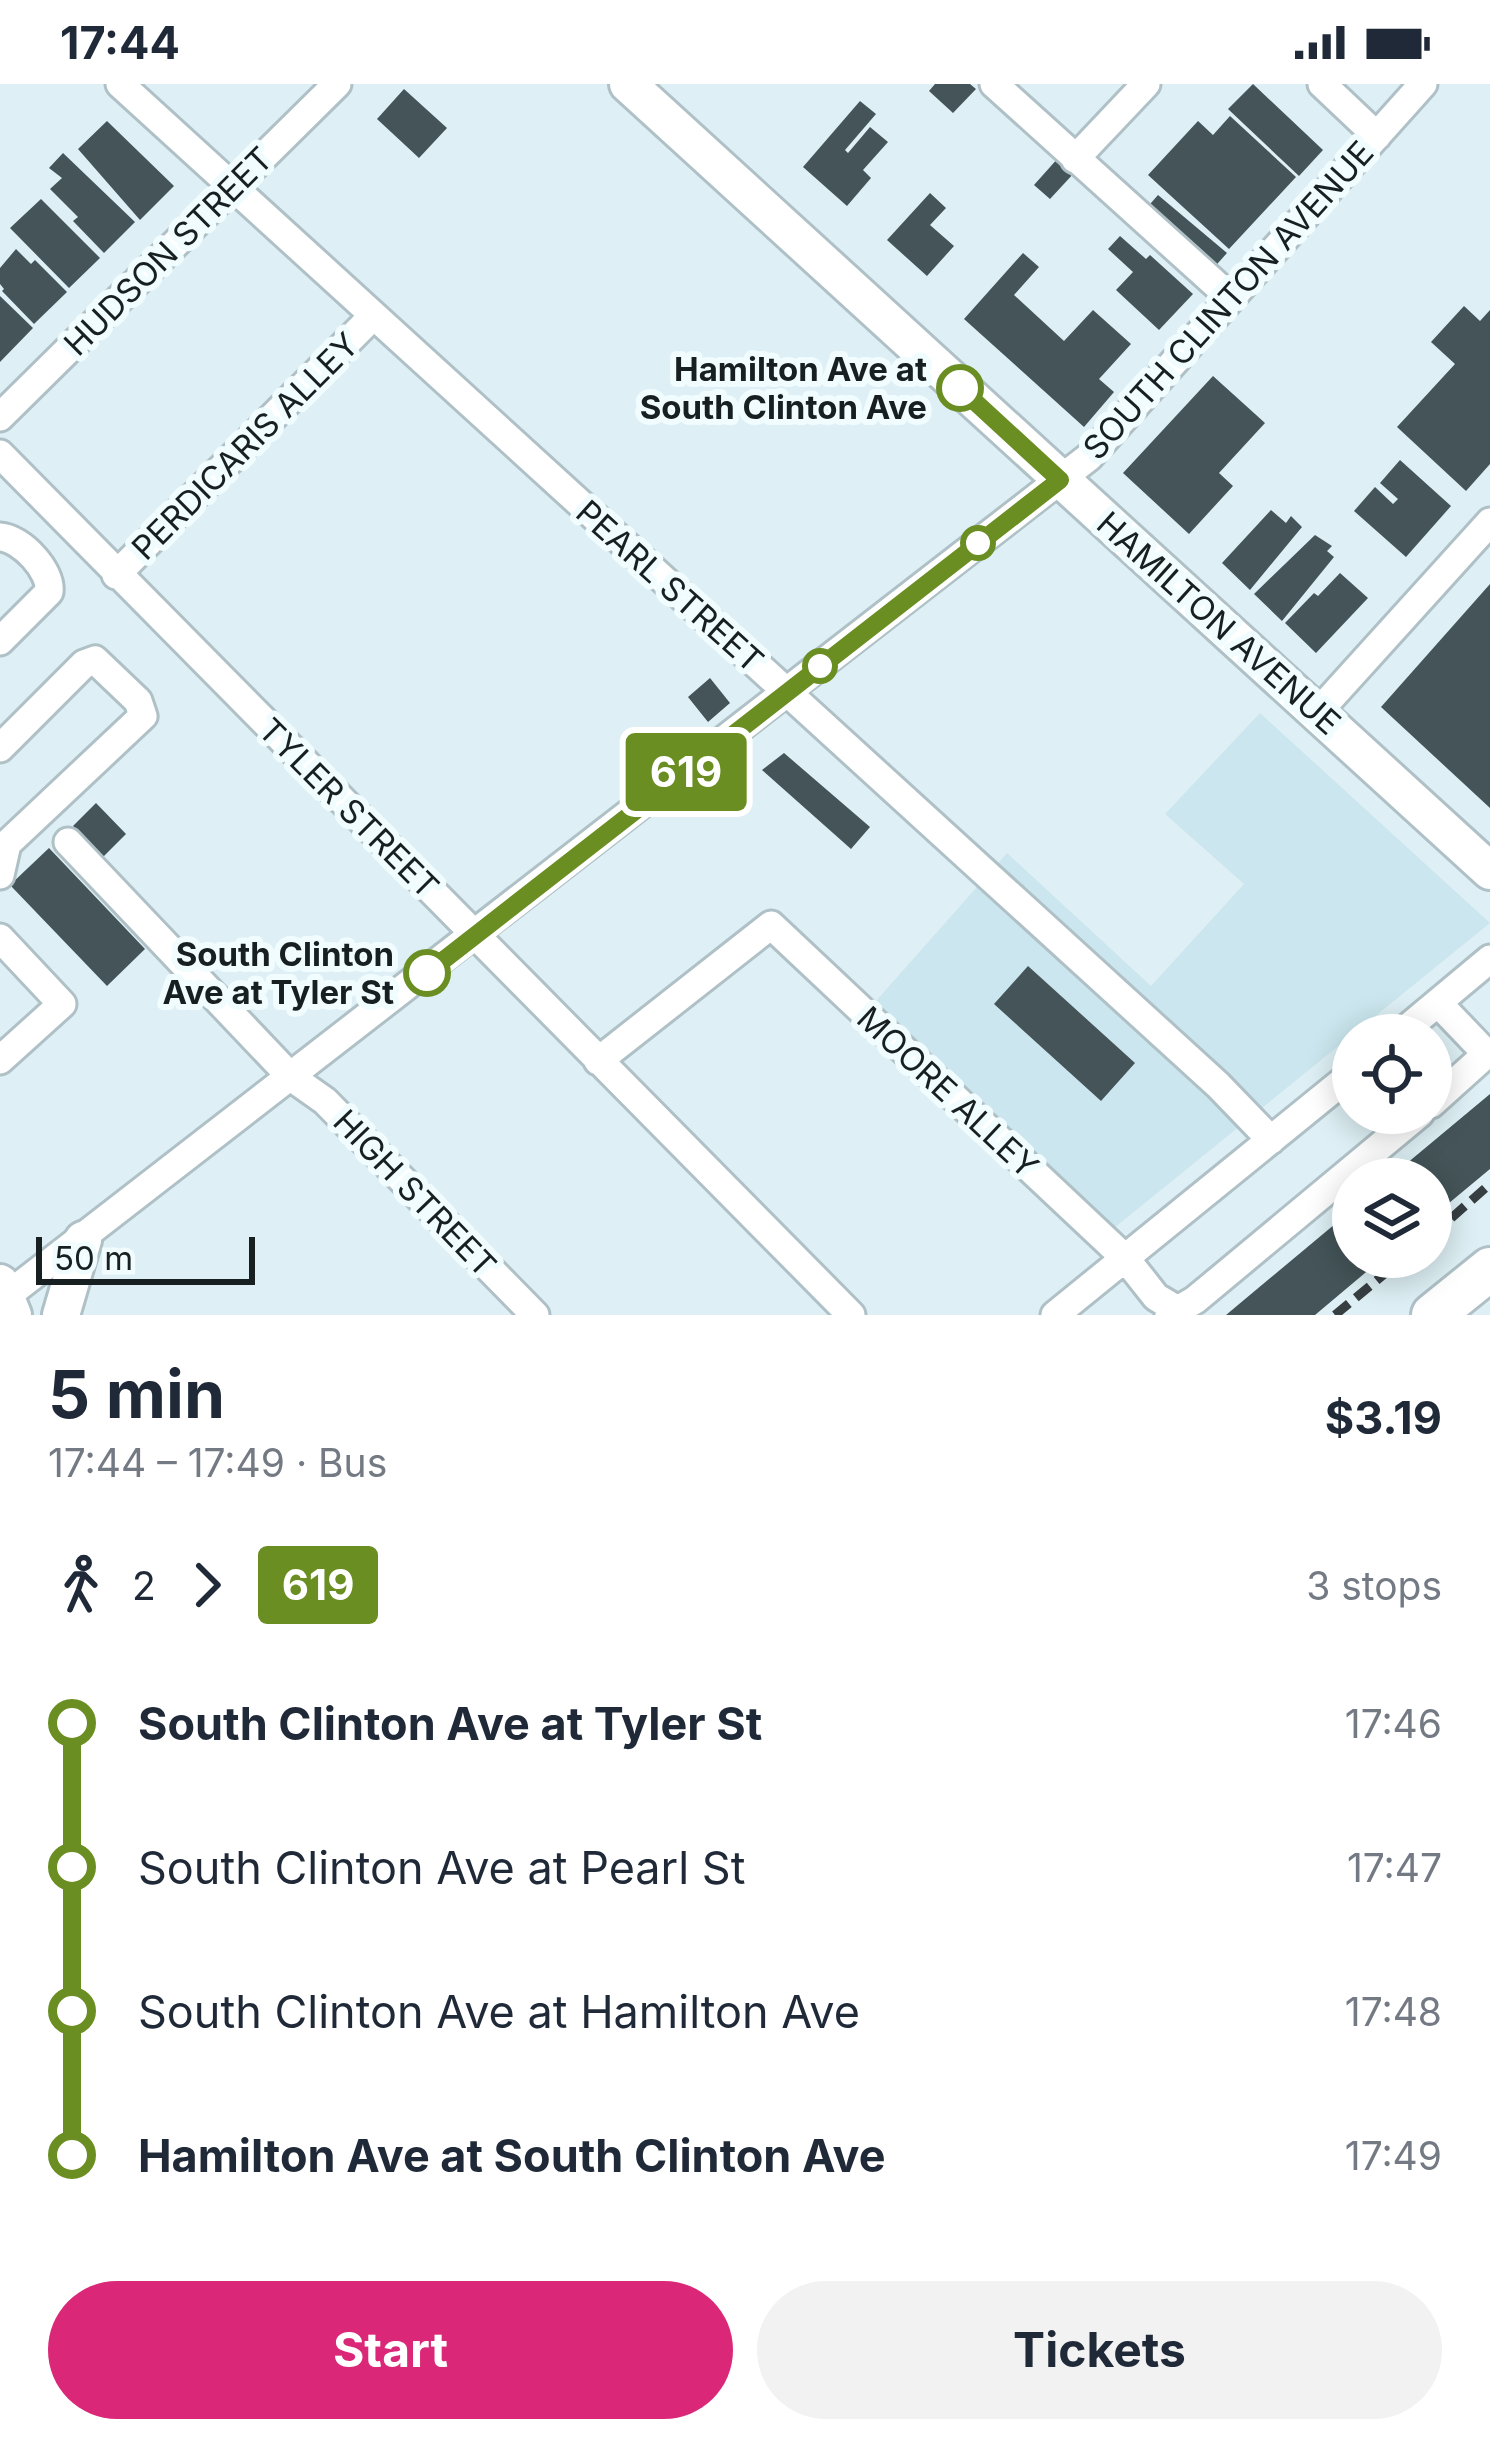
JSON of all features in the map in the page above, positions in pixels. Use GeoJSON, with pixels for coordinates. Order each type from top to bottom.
{"type":"FeatureCollection","features":[{"type":"Feature","properties":{"kind":"highway"},"geometry":{"type":"LineString","coordinates":[[1433,1315],[1490,1268]]}},
{"type":"Feature","properties":{"kind":"main road","name":"HAMILTON AVENUE"},"geometry":{"type":"LineString","coordinates":[[628,84],[1490,871]]}},
{"type":"Feature","properties":{"kind":"main road"},"geometry":{"type":"LineString","coordinates":[[61,1315],[83,1240]]}},
{"type":"Feature","properties":{"kind":"street","name":"PEARL STREET"},"geometry":{"type":"LineString","coordinates":[[120,84],[1218,1085],[1271,1140]]}},
{"type":"Feature","properties":{"kind":"street","name":"HUDSON STREET"},"geometry":{"type":"LineString","coordinates":[[4,405],[337,84]]}},
{"type":"Feature","properties":{"kind":"street"},"geometry":{"type":"LineString","coordinates":[[994,84],[1231,298]]}},
{"type":"Feature","properties":{"kind":"street"},"geometry":{"type":"LineString","coordinates":[[1075,159],[1146,84]]}},
{"type":"Feature","properties":{"kind":"street"},"geometry":{"type":"LineString","coordinates":[[1322,84],[1377,136]]}},
{"type":"Feature","properties":{"kind":"street","name":"SOUTH CLINTON AVENUE"},"geometry":{"type":"LineString","coordinates":[[5,1302],[1091,454],[1423,84]]}},
{"type":"Feature","properties":{"kind":"street","name":"PERDICARIS ALLEY"},"geometry":{"type":"LineString","coordinates":[[116,575],[373,316]]}},
{"type":"Feature","properties":{"kind":"street","name":"TYLER STREET"},"geometry":{"type":"LineString","coordinates":[[0,454],[850,1315]]}},
{"type":"Feature","properties":{"kind":"street"},"geometry":{"type":"LineString","coordinates":[[1318,712],[1490,522]]}},
{"type":"Feature","properties":{"kind":"street"},"geometry":{"type":"LineString","coordinates":[[0,537],[11,538],[50,575],[51,584],[49,592],[0,640]]}},
{"type":"Feature","properties":{"kind":"street"},"geometry":{"type":"LineString","coordinates":[[0,748],[84,664],[95,660],[138,700],[142,716],[7,844],[0,874]]}},
{"type":"Feature","properties":{"kind":"street","name":"HIGH STREET"},"geometry":{"type":"LineString","coordinates":[[68,842],[291,1077],[325,1101],[535,1315]]}},
{"type":"Feature","properties":{"kind":"street","name":"MOORE ALLEY"},"geometry":{"type":"LineString","coordinates":[[598,1061],[771,925],[1126,1259],[1173,1312]]}},
{"type":"Feature","properties":{"kind":"street"},"geometry":{"type":"LineString","coordinates":[[0,938],[62,1004],[0,1060]]}},
{"type":"Feature","properties":{"kind":"street"},"geometry":{"type":"LineString","coordinates":[[1425,1014],[1490,959]]}},
{"type":"Feature","properties":{"kind":"street"},"geometry":{"type":"LineString","coordinates":[[1438,1003],[1449,1014]]}},
{"type":"Feature","properties":{"kind":"street"},"geometry":{"type":"LineString","coordinates":[[1452,1017],[1482,1048],[1481,1060],[1452,1086]]}},
{"type":"Feature","properties":{"kind":"street"},"geometry":{"type":"LineString","coordinates":[[1055,1315],[1332,1090]]}},
{"type":"Feature","properties":{"kind":"street"},"geometry":{"type":"LineString","coordinates":[[1173,1312],[1195,1300],[1395,1134]]}},
{"type":"Feature","properties":{"kind":"shaded area"},"geometry":{"type":"Polygon","coordinates":[[[1260,713],[1490,923],[1378,1014],[1332,1014],[1332,1051],[1103,1237],[868,1010],[1007,853],[1151,986],[1244,884],[1165,814],[1260,713]]]}},
{"type":"Feature","properties":{"kind":"building"},"geometry":{"type":"Polygon","coordinates":[[[935,84],[970,84],[976,89],[953,113],[929,91],[935,84]]]}},
{"type":"Feature","properties":{"kind":"building"},"geometry":{"type":"Polygon","coordinates":[[[1253,84],[1323,150],[1299,176],[1228,109],[1253,84]]]}},
{"type":"Feature","properties":{"kind":"building"},"geometry":{"type":"Polygon","coordinates":[[[404,89],[447,128],[419,158],[377,119],[404,89]]]}},
{"type":"Feature","properties":{"kind":"building"},"geometry":{"type":"Polygon","coordinates":[[[860,101],[876,114],[845,150],[848,153],[870,127],[888,142],[863,170],[871,178],[847,206],[803,167],[860,101]]]}},
{"type":"Feature","properties":{"kind":"building"},"geometry":{"type":"Polygon","coordinates":[[[1230,116],[1296,177],[1229,249],[1148,175],[1198,121],[1213,135],[1230,116]]]}},
{"type":"Feature","properties":{"kind":"building"},"geometry":{"type":"Polygon","coordinates":[[[107,121],[174,186],[140,220],[78,149],[107,121]]]}},
{"type":"Feature","properties":{"kind":"building"},"geometry":{"type":"Polygon","coordinates":[[[63,153],[135,222],[104,253],[50,189],[62,178],[49,168],[63,153]]]}},
{"type":"Feature","properties":{"kind":"building"},"geometry":{"type":"Polygon","coordinates":[[[1059,157],[1075,172],[1050,199],[1034,185],[1059,157]]]}},
{"type":"Feature","properties":{"kind":"building"},"geometry":{"type":"Polygon","coordinates":[[[930,193],[946,208],[930,225],[954,246],[927,276],[887,240],[930,193]]]}},
{"type":"Feature","properties":{"kind":"building"},"geometry":{"type":"Polygon","coordinates":[[[1158,195],[1227,253],[1210,272],[1144,211],[1158,195]]]}},
{"type":"Feature","properties":{"kind":"building"},"geometry":{"type":"Polygon","coordinates":[[[41,199],[100,258],[69,288],[10,228],[41,199]]]}},
{"type":"Feature","properties":{"kind":"building"},"geometry":{"type":"Polygon","coordinates":[[[1120,236],[1146,259],[1150,255],[1193,294],[1159,330],[1116,290],[1133,272],[1108,249],[1120,236]]]}},
{"type":"Feature","properties":{"kind":"building"},"geometry":{"type":"Polygon","coordinates":[[[16,249],[31,264],[35,260],[67,292],[34,324],[0,284],[0,268],[16,249]]]}},
{"type":"Feature","properties":{"kind":"building"},"geometry":{"type":"Polygon","coordinates":[[[1023,253],[1039,267],[1014,295],[1064,341],[1093,310],[1131,344],[1099,379],[1114,392],[1084,427],[964,319],[1023,253]]]}},
{"type":"Feature","properties":{"kind":"building"},"geometry":{"type":"Polygon","coordinates":[[[0,296],[33,328],[0,362],[0,296]]]}},
{"type":"Feature","properties":{"kind":"building"},"geometry":{"type":"Polygon","coordinates":[[[1464,306],[1480,321],[1490,310],[1490,464],[1466,491],[1397,427],[1455,364],[1431,342],[1464,306]]]}},
{"type":"Feature","properties":{"kind":"building"},"geometry":{"type":"Polygon","coordinates":[[[1213,376],[1265,423],[1219,473],[1233,486],[1189,534],[1123,473],[1213,376]]]}},
{"type":"Feature","properties":{"kind":"building"},"geometry":{"type":"Polygon","coordinates":[[[1400,460],[1451,506],[1406,557],[1354,511],[1375,487],[1393,504],[1398,499],[1380,483],[1400,460]]]}},
{"type":"Feature","properties":{"kind":"building"},"geometry":{"type":"Polygon","coordinates":[[[1271,510],[1286,523],[1291,516],[1302,527],[1250,590],[1222,563],[1271,510]]]}},
{"type":"Feature","properties":{"kind":"building"},"geometry":{"type":"Polygon","coordinates":[[[1315,535],[1332,546],[1327,551],[1334,557],[1282,621],[1254,594],[1315,535]]]}},
{"type":"Feature","properties":{"kind":"building"},"geometry":{"type":"Polygon","coordinates":[[[1340,573],[1368,598],[1316,653],[1285,623],[1340,573]]]}},
{"type":"Feature","properties":{"kind":"building"},"geometry":{"type":"Polygon","coordinates":[[[1490,584],[1490,808],[1381,707],[1490,584]]]}},
{"type":"Feature","properties":{"kind":"building"},"geometry":{"type":"Polygon","coordinates":[[[710,678],[730,703],[708,722],[688,697],[710,678]]]}},
{"type":"Feature","properties":{"kind":"building"},"geometry":{"type":"Polygon","coordinates":[[[784,753],[870,827],[851,849],[762,770],[784,753]]]}},
{"type":"Feature","properties":{"kind":"building"},"geometry":{"type":"Polygon","coordinates":[[[96,803],[126,834],[103,857],[73,826],[96,803]]]}},
{"type":"Feature","properties":{"kind":"building"},"geometry":{"type":"Polygon","coordinates":[[[49,848],[145,949],[107,986],[10,885],[49,848]]]}},
{"type":"Feature","properties":{"kind":"building"},"geometry":{"type":"Polygon","coordinates":[[[1028,966],[1135,1063],[1101,1101],[994,1004],[1028,966]]]}},
{"type":"Feature","properties":{"kind":"building"},"geometry":{"type":"Polygon","coordinates":[[[1490,1094],[1490,1169],[1452,1201],[1452,1158],[1413,1158],[1442,1134],[1452,1134],[1452,1126],[1490,1094]]]}},
{"type":"Feature","properties":{"kind":"building"},"geometry":{"type":"Polygon","coordinates":[[[1332,1227],[1332,1278],[1359,1278],[1315,1315],[1226,1315],[1332,1227]]]}},
{"type":"Feature","properties":{"kind":"railway"},"geometry":{"type":"LineString","coordinates":[[1452,1217],[1490,1184]]}},
{"type":"Feature","properties":{"kind":"railway"},"geometry":{"type":"LineString","coordinates":[[1335,1315],[1380,1278]]}},
{"type":"Feature","properties":{"kind":"bus line","name":"619"},"geometry":{"type":"LineString","coordinates":[[427,973],[1060,480],[960,388]]}},
{"type":"Feature","properties":{"kind":"place","name":"Hamilton Ave at South Clinton Ave"},"geometry":{"type":"Point","coordinates":[960,388]}},
{"type":"Feature","properties":{"kind":"place","name":"South Clinton Ave at Tyler St"},"geometry":{"type":"Point","coordinates":[427,973]}}]}
